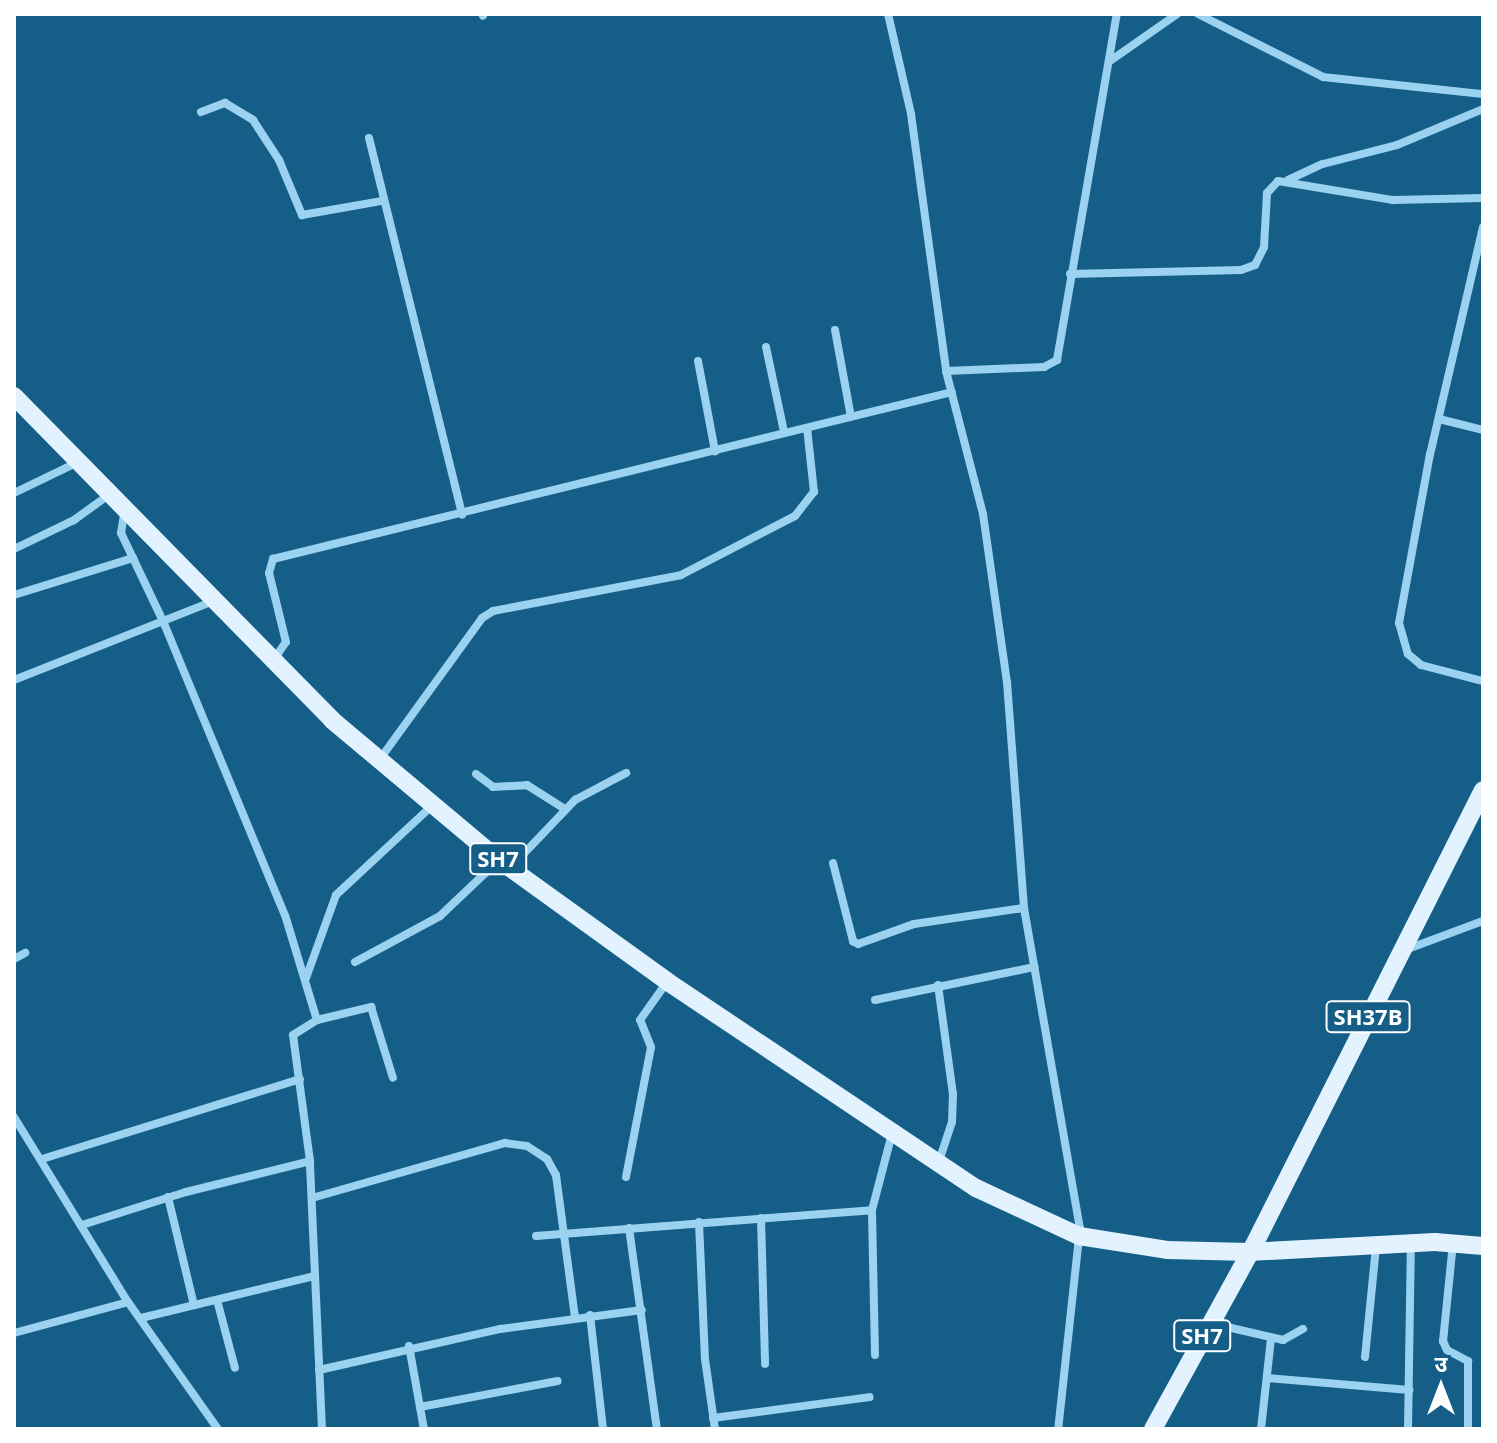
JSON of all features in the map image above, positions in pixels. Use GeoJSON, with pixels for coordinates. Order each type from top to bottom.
{"type":"FeatureCollection","features":[{"type":"Feature","properties":{"kind":"main road","name":"SH7"},"geometry":{"type":"LineString","coordinates":[[14,396],[126,507],[273,661],[380,759],[504,864],[668,982],[938,1165],[1057,1226],[1080,1232],[1171,1243],[1251,1248],[1153,1429]]}},
{"type":"Feature","properties":{"kind":"main road","name":"SH37B"},"geometry":{"type":"LineString","coordinates":[[1251,1248],[1312,1122],[1405,950],[1483,791]]}},
{"type":"Feature","properties":{"kind":"main road"},"geometry":{"type":"LineString","coordinates":[[1251,1248],[1446,1232],[1483,1238]]}},
{"type":"Feature","properties":{"kind":"main road"},"geometry":{"type":"LineString","coordinates":[[1251,1248],[1453,1242],[1483,1246]]}},
{"type":"Feature","properties":{"kind":"street"},"geometry":{"type":"LineString","coordinates":[[888,14],[911,114],[946,371],[978,486],[1001,634],[1024,908],[1080,1232],[1058,1429]]}},
{"type":"Feature","properties":{"kind":"street"},"geometry":{"type":"LineString","coordinates":[[946,371],[1052,365],[1059,352],[1117,14]]}},
{"type":"Feature","properties":{"kind":"street"},"geometry":{"type":"LineString","coordinates":[[1109,62],[1177,14]]}},
{"type":"Feature","properties":{"kind":"street"},"geometry":{"type":"LineString","coordinates":[[1198,14],[1323,77],[1483,94]]}},
{"type":"Feature","properties":{"kind":"street"},"geometry":{"type":"LineString","coordinates":[[201,112],[225,103],[253,120],[285,170],[302,215],[381,201]]}},
{"type":"Feature","properties":{"kind":"street"},"geometry":{"type":"LineString","coordinates":[[1070,274],[1241,270],[1255,265],[1264,247],[1267,193],[1323,164],[1397,145],[1483,109]]}},
{"type":"Feature","properties":{"kind":"street"},"geometry":{"type":"LineString","coordinates":[[369,138],[381,201],[462,515]]}},
{"type":"Feature","properties":{"kind":"street"},"geometry":{"type":"LineString","coordinates":[[1287,180],[1393,200],[1483,198]]}},
{"type":"Feature","properties":{"kind":"street"},"geometry":{"type":"LineString","coordinates":[[1483,227],[1409,555],[1400,638],[1421,665],[1483,681]]}},
{"type":"Feature","properties":{"kind":"street"},"geometry":{"type":"LineString","coordinates":[[835,330],[851,417]]}},
{"type":"Feature","properties":{"kind":"street"},"geometry":{"type":"LineString","coordinates":[[766,347],[784,432]]}},
{"type":"Feature","properties":{"kind":"street"},"geometry":{"type":"LineString","coordinates":[[698,361],[715,451]]}},
{"type":"Feature","properties":{"kind":"street"},"geometry":{"type":"LineString","coordinates":[[273,661],[286,642],[269,573],[273,559],[462,515],[952,392]]}},
{"type":"Feature","properties":{"kind":"street"},"geometry":{"type":"LineString","coordinates":[[1439,419],[1483,430]]}},
{"type":"Feature","properties":{"kind":"street"},"geometry":{"type":"LineString","coordinates":[[380,759],[482,618],[493,611],[681,575],[795,516],[814,492],[807,428]]}},
{"type":"Feature","properties":{"kind":"street"},"geometry":{"type":"LineString","coordinates":[[14,493],[78,462]]}},
{"type":"Feature","properties":{"kind":"street"},"geometry":{"type":"LineString","coordinates":[[14,549],[74,520],[111,494]]}},
{"type":"Feature","properties":{"kind":"street"},"geometry":{"type":"LineString","coordinates":[[126,507],[119,525],[163,621],[306,978],[317,1020]]}},
{"type":"Feature","properties":{"kind":"street"},"geometry":{"type":"LineString","coordinates":[[14,595],[133,558]]}},
{"type":"Feature","properties":{"kind":"street"},"geometry":{"type":"LineString","coordinates":[[14,680],[215,600]]}},
{"type":"Feature","properties":{"kind":"street"},"geometry":{"type":"LineString","coordinates":[[355,962],[440,916],[565,809],[626,773]]}},
{"type":"Feature","properties":{"kind":"street"},"geometry":{"type":"LineString","coordinates":[[476,774],[493,787],[527,785],[565,809]]}},
{"type":"Feature","properties":{"kind":"street"},"geometry":{"type":"LineString","coordinates":[[306,978],[336,895],[433,804]]}},
{"type":"Feature","properties":{"kind":"street"},"geometry":{"type":"LineString","coordinates":[[833,863],[853,941],[858,944],[914,924],[1024,908]]}},
{"type":"Feature","properties":{"kind":"street"},"geometry":{"type":"LineString","coordinates":[[1405,950],[1483,918]]}},
{"type":"Feature","properties":{"kind":"street"},"geometry":{"type":"LineString","coordinates":[[14,959],[25,953]]}},
{"type":"Feature","properties":{"kind":"street"},"geometry":{"type":"LineString","coordinates":[[875,1000],[1035,967]]}},
{"type":"Feature","properties":{"kind":"street"},"geometry":{"type":"LineString","coordinates":[[626,1177],[651,1047],[640,1020],[668,982]]}},
{"type":"Feature","properties":{"kind":"street"},"geometry":{"type":"LineString","coordinates":[[938,985],[953,1094],[952,1122],[938,1165]]}},
{"type":"Feature","properties":{"kind":"street"},"geometry":{"type":"LineString","coordinates":[[322,1429],[310,1161],[293,1035],[317,1020],[371,1007],[393,1078]]}},
{"type":"Feature","properties":{"kind":"street"},"geometry":{"type":"LineString","coordinates":[[42,1159],[300,1079]]}},
{"type":"Feature","properties":{"kind":"street"},"geometry":{"type":"LineString","coordinates":[[14,1117],[128,1302],[218,1429]]}},
{"type":"Feature","properties":{"kind":"street"},"geometry":{"type":"LineString","coordinates":[[875,1355],[872,1210],[892,1134]]}},
{"type":"Feature","properties":{"kind":"street"},"geometry":{"type":"LineString","coordinates":[[312,1198],[516,1144],[553,1167],[575,1317]]}},
{"type":"Feature","properties":{"kind":"street"},"geometry":{"type":"LineString","coordinates":[[82,1225],[168,1197],[310,1161]]}},
{"type":"Feature","properties":{"kind":"street"},"geometry":{"type":"LineString","coordinates":[[168,1197],[194,1305]]}},
{"type":"Feature","properties":{"kind":"street"},"geometry":{"type":"LineString","coordinates":[[536,1236],[872,1210]]}},
{"type":"Feature","properties":{"kind":"street"},"geometry":{"type":"LineString","coordinates":[[761,1218],[765,1364]]}},
{"type":"Feature","properties":{"kind":"street"},"geometry":{"type":"LineString","coordinates":[[699,1222],[715,1429]]}},
{"type":"Feature","properties":{"kind":"street"},"geometry":{"type":"LineString","coordinates":[[629,1228],[657,1429]]}},
{"type":"Feature","properties":{"kind":"street"},"geometry":{"type":"LineString","coordinates":[[1453,1242],[1443,1341],[1447,1350],[1468,1361],[1468,1429]]}},
{"type":"Feature","properties":{"kind":"street"},"geometry":{"type":"LineString","coordinates":[[1408,1429],[1411,1243]]}},
{"type":"Feature","properties":{"kind":"street"},"geometry":{"type":"LineString","coordinates":[[1365,1357],[1376,1245]]}},
{"type":"Feature","properties":{"kind":"street"},"geometry":{"type":"LineString","coordinates":[[141,1318],[315,1276]]}},
{"type":"Feature","properties":{"kind":"street"},"geometry":{"type":"LineString","coordinates":[[217,1300],[235,1368]]}},
{"type":"Feature","properties":{"kind":"street"},"geometry":{"type":"LineString","coordinates":[[14,1333],[128,1302]]}},
{"type":"Feature","properties":{"kind":"street"},"geometry":{"type":"LineString","coordinates":[[319,1370],[375,1360],[409,1346],[575,1317],[642,1310]]}},
{"type":"Feature","properties":{"kind":"street"},"geometry":{"type":"LineString","coordinates":[[590,1315],[603,1429]]}},
{"type":"Feature","properties":{"kind":"street"},"geometry":{"type":"LineString","coordinates":[[1209,1322],[1271,1338],[1291,1338],[1303,1329]]}},
{"type":"Feature","properties":{"kind":"street"},"geometry":{"type":"LineString","coordinates":[[1261,1429],[1271,1338]]}},
{"type":"Feature","properties":{"kind":"street"},"geometry":{"type":"LineString","coordinates":[[409,1346],[424,1429]]}},
{"type":"Feature","properties":{"kind":"street"},"geometry":{"type":"LineString","coordinates":[[1267,1378],[1409,1390]]}},
{"type":"Feature","properties":{"kind":"street"},"geometry":{"type":"LineString","coordinates":[[420,1407],[558,1381]]}},
{"type":"Feature","properties":{"kind":"street"},"geometry":{"type":"LineString","coordinates":[[713,1418],[870,1397]]}}]}
